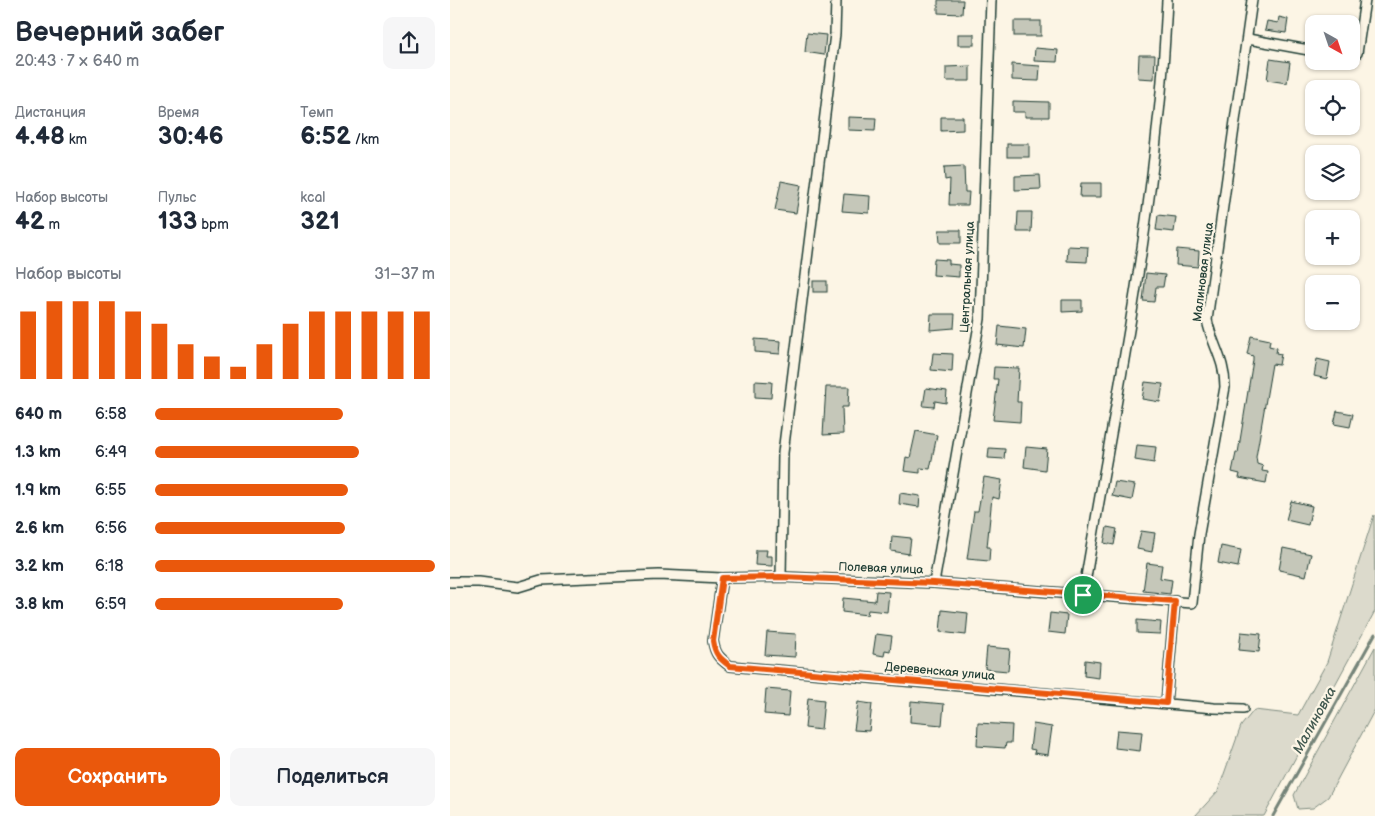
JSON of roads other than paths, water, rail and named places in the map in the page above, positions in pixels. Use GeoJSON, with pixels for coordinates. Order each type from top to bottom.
{"type":"FeatureCollection","features":[{"type":"Feature","properties":{"kind":"street"},"geometry":{"type":"LineString","coordinates":[[780,577],[783,453],[836,34],[836,0]]}},
{"type":"Feature","properties":{"kind":"street","name":"Центральная улица"},"geometry":{"type":"LineString","coordinates":[[934,583],[980,319],[991,0]]}},
{"type":"Feature","properties":{"kind":"street"},"geometry":{"type":"LineString","coordinates":[[1083,595],[1127,343],[1146,213],[1158,121],[1168,0]]}},
{"type":"Feature","properties":{"kind":"street","name":"Малиновая улица"},"geometry":{"type":"LineString","coordinates":[[1192,603],[1199,534],[1225,387],[1225,369],[1209,330],[1207,320],[1252,0]]}},
{"type":"Feature","properties":{"kind":"street"},"geometry":{"type":"LineString","coordinates":[[1360,33],[1365,0]]}},
{"type":"Feature","properties":{"kind":"street"},"geometry":{"type":"LineString","coordinates":[[1248,39],[1305,49]]}},
{"type":"Feature","properties":{"kind":"street","name":"Полевая улица"},"geometry":{"type":"LineString","coordinates":[[450,582],[479,582],[518,587],[542,580],[659,575],[722,578],[780,577],[934,583],[1192,603]]}},
{"type":"Feature","properties":{"kind":"street","name":"Деревенская улица"},"geometry":{"type":"LineString","coordinates":[[722,578],[713,641],[714,650],[719,658],[730,666],[1243,709]]}},
{"type":"Feature","properties":{"kind":"street"},"geometry":{"type":"LineString","coordinates":[[1166,703],[1175,601]]}},
{"type":"Feature","properties":{"kind":"waterway","name":"Малиновка"},"geometry":{"type":"LineString","coordinates":[[1273,816],[1375,634]]}}]}
